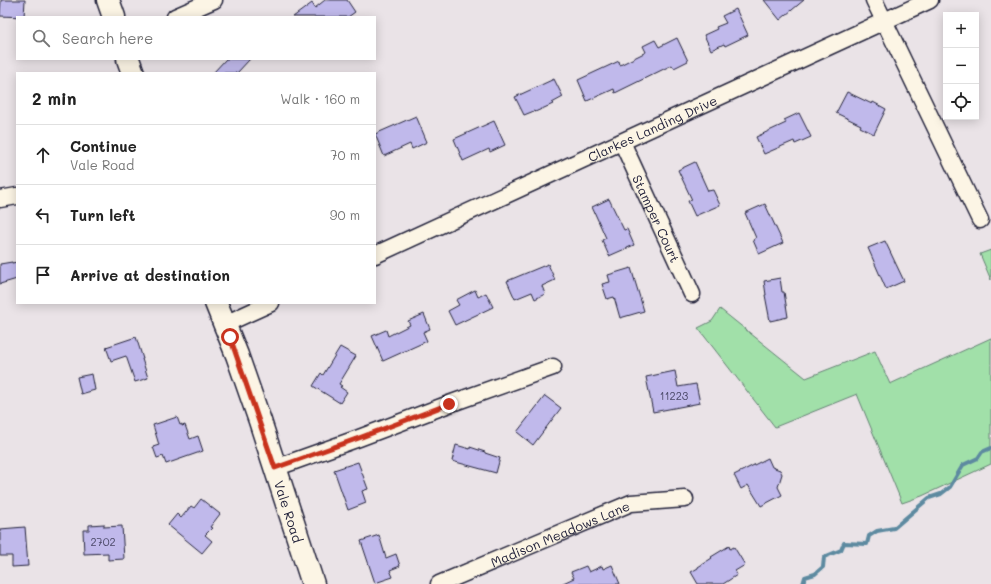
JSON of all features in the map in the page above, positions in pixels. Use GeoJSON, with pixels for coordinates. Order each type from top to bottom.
{"type":"FeatureCollection","features":[{"type":"Feature","properties":{"kind":"main road"},"geometry":{"type":"LineString","coordinates":[[108,0],[114,16]]}},
{"type":"Feature","properties":{"kind":"main road"},"geometry":{"type":"LineString","coordinates":[[128,60],[133,72]]}},
{"type":"Feature","properties":{"kind":"main road","name":"Vale Road"},"geometry":{"type":"LineString","coordinates":[[216,304],[237,355],[313,584]]}},
{"type":"Feature","properties":{"kind":"street"},"geometry":{"type":"LineString","coordinates":[[177,16],[214,0]]}},
{"type":"Feature","properties":{"kind":"street"},"geometry":{"type":"LineString","coordinates":[[874,0],[980,220]]}},
{"type":"Feature","properties":{"kind":"street","name":"Clarkes Landing Drive"},"geometry":{"type":"LineString","coordinates":[[376,255],[930,0]]}},
{"type":"Feature","properties":{"kind":"street","name":"Stamper Court"},"geometry":{"type":"LineString","coordinates":[[622,142],[692,294]]}},
{"type":"Feature","properties":{"kind":"street"},"geometry":{"type":"LineString","coordinates":[[0,199],[16,196]]}},
{"type":"Feature","properties":{"kind":"street"},"geometry":{"type":"LineString","coordinates":[[225,324],[269,304]]}},
{"type":"Feature","properties":{"kind":"street"},"geometry":{"type":"LineString","coordinates":[[275,468],[553,367]]}},
{"type":"Feature","properties":{"kind":"street","name":"Madison Meadows Lane"},"geometry":{"type":"LineString","coordinates":[[439,584],[631,503],[685,499]]}},
{"type":"Feature","properties":{"kind":"green space"},"geometry":{"type":"Polygon","coordinates":[[[991,250],[991,280],[980,254],[991,250]]]}},
{"type":"Feature","properties":{"kind":"green space"},"geometry":{"type":"Polygon","coordinates":[[[720,309],[806,378],[875,351],[890,384],[991,338],[991,464],[922,496],[902,503],[857,394],[775,427],[698,328],[712,321],[720,309]]]}},
{"type":"Feature","properties":{"kind":"building"},"geometry":{"type":"Polygon","coordinates":[[[1,0],[25,0],[24,16],[0,16],[1,0]]]}},
{"type":"Feature","properties":{"kind":"building"},"geometry":{"type":"Polygon","coordinates":[[[325,0],[347,0],[355,12],[349,16],[294,16],[312,3],[315,8],[325,0]]]}},
{"type":"Feature","properties":{"kind":"building"},"geometry":{"type":"Polygon","coordinates":[[[764,0],[804,0],[780,20],[764,0]]]}},
{"type":"Feature","properties":{"kind":"building"},"geometry":{"type":"Polygon","coordinates":[[[736,9],[748,35],[725,46],[724,44],[711,50],[704,35],[717,29],[716,27],[726,23],[722,16],[736,9]]]}},
{"type":"Feature","properties":{"kind":"building"},"geometry":{"type":"Polygon","coordinates":[[[677,38],[688,61],[674,68],[672,65],[615,93],[614,89],[587,101],[578,80],[619,61],[620,65],[646,52],[643,46],[655,40],[659,47],[677,38]]]}},
{"type":"Feature","properties":{"kind":"building"},"geometry":{"type":"Polygon","coordinates":[[[225,60],[249,60],[238,72],[214,72],[225,60]]]}},
{"type":"Feature","properties":{"kind":"building"},"geometry":{"type":"Polygon","coordinates":[[[554,79],[563,97],[552,103],[553,104],[524,115],[515,97],[554,79]]]}},
{"type":"Feature","properties":{"kind":"building"},"geometry":{"type":"Polygon","coordinates":[[[847,92],[872,104],[873,102],[886,109],[874,134],[860,127],[861,125],[836,113],[847,92]]]}},
{"type":"Feature","properties":{"kind":"building"},"geometry":{"type":"Polygon","coordinates":[[[799,113],[811,137],[795,144],[794,141],[764,154],[756,137],[786,123],[784,120],[799,113]]]}},
{"type":"Feature","properties":{"kind":"building"},"geometry":{"type":"Polygon","coordinates":[[[416,116],[427,142],[412,149],[410,144],[384,156],[376,134],[416,116]]]}},
{"type":"Feature","properties":{"kind":"building"},"geometry":{"type":"Polygon","coordinates":[[[494,121],[505,145],[490,152],[489,149],[463,161],[454,139],[494,121]]]}},
{"type":"Feature","properties":{"kind":"building"},"geometry":{"type":"Polygon","coordinates":[[[695,162],[708,191],[713,190],[720,205],[695,216],[688,201],[692,200],[678,170],[695,162]]]}},
{"type":"Feature","properties":{"kind":"building"},"geometry":{"type":"Polygon","coordinates":[[[609,199],[624,230],[627,229],[634,245],[609,256],[602,240],[606,238],[592,207],[609,199]]]}},
{"type":"Feature","properties":{"kind":"building"},"geometry":{"type":"Polygon","coordinates":[[[765,204],[783,243],[759,254],[753,240],[756,238],[745,213],[765,204]]]}},
{"type":"Feature","properties":{"kind":"building"},"geometry":{"type":"Polygon","coordinates":[[[885,241],[904,281],[886,289],[868,248],[885,241]]]}},
{"type":"Feature","properties":{"kind":"building"},"geometry":{"type":"Polygon","coordinates":[[[16,262],[16,279],[0,284],[0,264],[16,262]]]}},
{"type":"Feature","properties":{"kind":"building"},"geometry":{"type":"Polygon","coordinates":[[[548,264],[555,280],[542,286],[545,294],[535,299],[532,292],[515,299],[507,281],[548,264]]]}},
{"type":"Feature","properties":{"kind":"building"},"geometry":{"type":"Polygon","coordinates":[[[631,268],[644,311],[620,318],[614,297],[607,299],[602,284],[610,282],[608,275],[631,268]]]}},
{"type":"Feature","properties":{"kind":"building"},"geometry":{"type":"Polygon","coordinates":[[[780,278],[788,317],[770,321],[764,281],[780,278]]]}},
{"type":"Feature","properties":{"kind":"building"},"geometry":{"type":"Polygon","coordinates":[[[475,290],[478,297],[486,293],[493,307],[455,325],[448,311],[459,305],[456,300],[475,290]]]}},
{"type":"Feature","properties":{"kind":"building"},"geometry":{"type":"Polygon","coordinates":[[[424,314],[430,329],[423,332],[427,341],[383,361],[372,336],[386,330],[388,336],[410,325],[408,321],[424,314]]]}},
{"type":"Feature","properties":{"kind":"building"},"geometry":{"type":"Polygon","coordinates":[[[136,337],[148,378],[135,382],[126,356],[111,361],[106,347],[136,337]]]}},
{"type":"Feature","properties":{"kind":"building"},"geometry":{"type":"Polygon","coordinates":[[[340,347],[356,356],[339,384],[342,386],[340,387],[347,392],[340,403],[313,386],[321,373],[323,375],[340,347]]]}},
{"type":"Feature","properties":{"kind":"building"},"geometry":{"type":"Polygon","coordinates":[[[675,371],[678,387],[696,384],[700,403],[653,412],[646,377],[675,371]]]}},
{"type":"Feature","properties":{"kind":"building"},"geometry":{"type":"Polygon","coordinates":[[[92,374],[95,390],[81,394],[77,377],[92,374]]]}},
{"type":"Feature","properties":{"kind":"building"},"geometry":{"type":"Polygon","coordinates":[[[545,396],[561,408],[533,445],[517,432],[545,396]]]}},
{"type":"Feature","properties":{"kind":"building"},"geometry":{"type":"Polygon","coordinates":[[[177,417],[180,425],[185,425],[190,439],[198,436],[203,451],[166,464],[163,456],[157,458],[153,447],[159,445],[153,425],[177,417]]]}},
{"type":"Feature","properties":{"kind":"building"},"geometry":{"type":"Polygon","coordinates":[[[456,445],[470,449],[470,447],[500,458],[496,473],[452,461],[456,445]]]}},
{"type":"Feature","properties":{"kind":"building"},"geometry":{"type":"Polygon","coordinates":[[[768,458],[772,467],[780,470],[782,474],[778,487],[782,495],[761,506],[748,485],[741,489],[734,475],[768,458]]]}},
{"type":"Feature","properties":{"kind":"building"},"geometry":{"type":"Polygon","coordinates":[[[358,462],[368,489],[362,491],[366,503],[348,510],[334,470],[358,462]]]}},
{"type":"Feature","properties":{"kind":"building"},"geometry":{"type":"Polygon","coordinates":[[[201,499],[220,514],[210,527],[212,528],[205,535],[212,541],[202,553],[168,525],[177,514],[181,518],[191,506],[194,508],[201,499]]]}},
{"type":"Feature","properties":{"kind":"building"},"geometry":{"type":"Polygon","coordinates":[[[104,524],[104,527],[122,526],[124,559],[108,560],[108,553],[84,554],[83,530],[89,530],[89,525],[104,524]]]}},
{"type":"Feature","properties":{"kind":"building"},"geometry":{"type":"Polygon","coordinates":[[[25,527],[28,566],[12,567],[12,556],[0,556],[0,529],[25,527]]]}},
{"type":"Feature","properties":{"kind":"building"},"geometry":{"type":"Polygon","coordinates":[[[379,535],[386,558],[396,554],[400,566],[390,570],[393,577],[375,583],[361,541],[379,535]]]}},
{"type":"Feature","properties":{"kind":"building"},"geometry":{"type":"Polygon","coordinates":[[[729,546],[730,549],[734,547],[745,565],[735,571],[737,575],[723,584],[698,584],[691,572],[729,546]]]}},
{"type":"Feature","properties":{"kind":"building"},"geometry":{"type":"Polygon","coordinates":[[[612,565],[620,584],[561,584],[574,578],[571,572],[586,566],[589,572],[602,566],[603,569],[612,565]]]}},
{"type":"Feature","properties":{"kind":"waterway"},"geometry":{"type":"LineString","coordinates":[[803,584],[805,577],[815,574],[823,567],[824,557],[841,550],[844,543],[867,544],[869,536],[877,531],[894,528],[929,498],[941,494],[950,487],[963,465],[978,458],[982,452],[991,448]]}},
{"type":"Feature","properties":{"kind":"route"},"geometry":{"type":"LineString","coordinates":[[230,337],[275,468],[449,404]]}}]}
